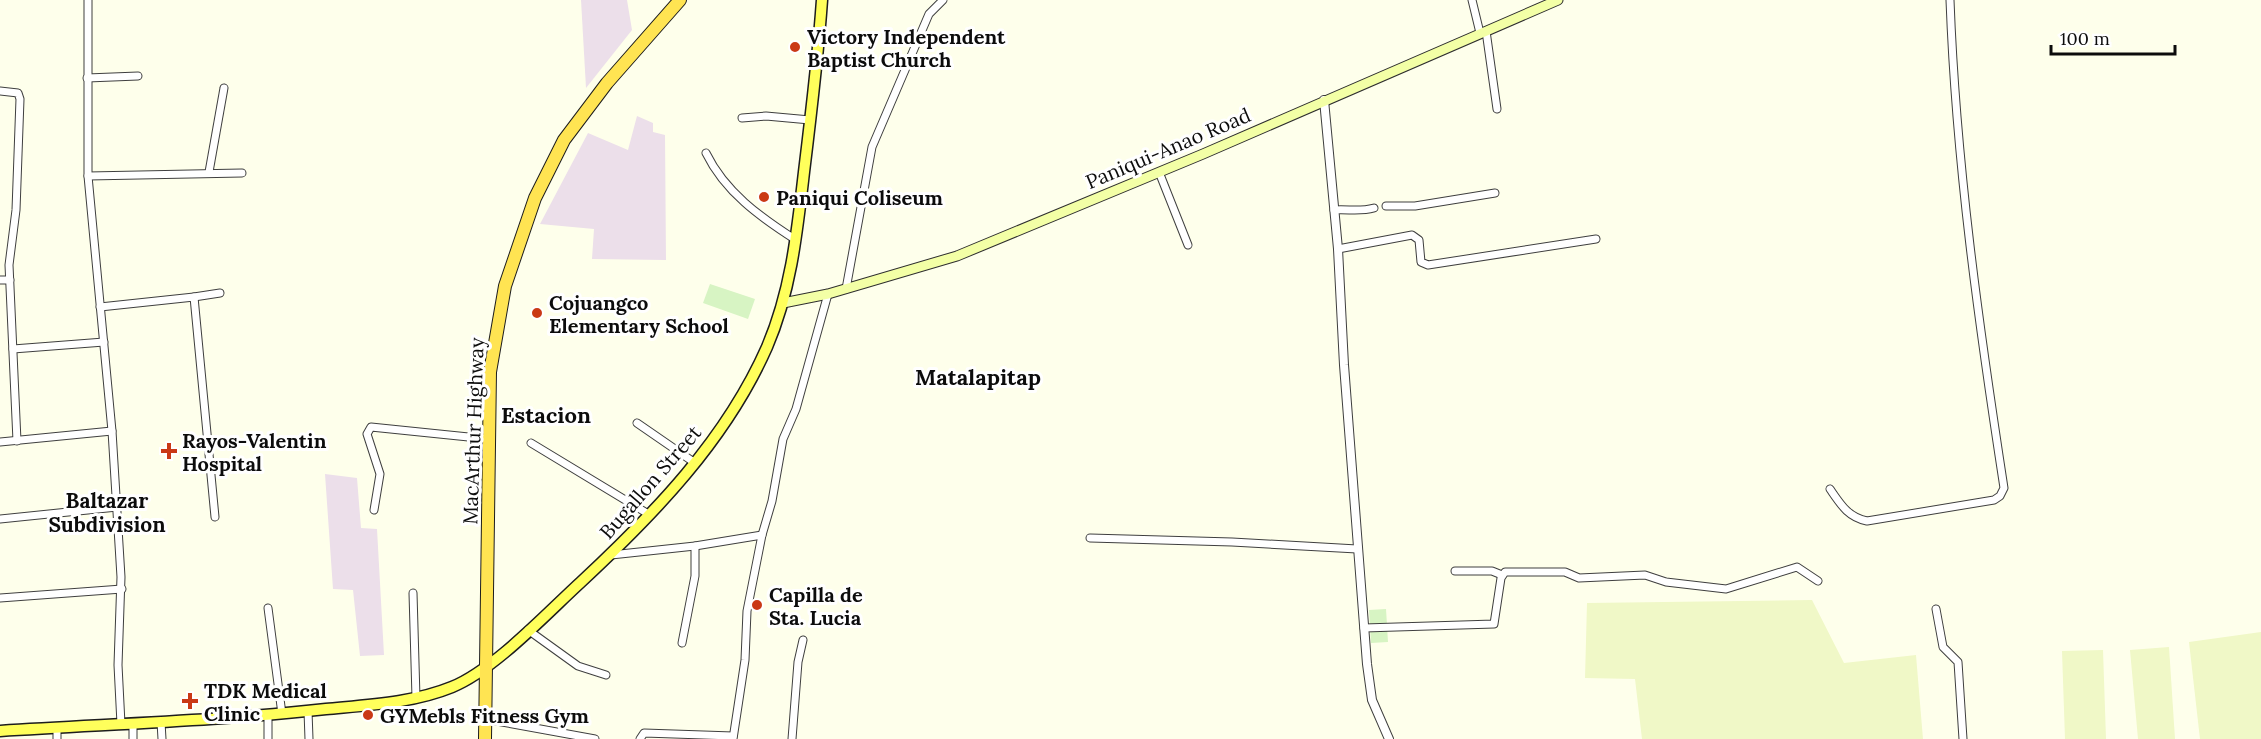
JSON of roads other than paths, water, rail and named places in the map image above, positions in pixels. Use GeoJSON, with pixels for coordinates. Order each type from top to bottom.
{"type":"FeatureCollection","features":[{"type":"Feature","properties":{"kind":"highway","name":"MacArthur Highway"},"geometry":{"type":"LineString","coordinates":[[485,739],[488,664],[490,372],[505,286],[535,198],[564,140],[591,104],[680,0]]}},
{"type":"Feature","properties":{"kind":"main road","name":"Bugallon Street"},"geometry":{"type":"LineString","coordinates":[[0,731],[57,733],[121,724],[282,714],[416,698],[455,687],[488,664],[528,630],[611,555],[650,515],[695,463],[732,411],[759,363],[783,303],[796,240],[822,0]]}},
{"type":"Feature","properties":{"kind":"main road","name":"Paniqui-Anao Road"},"geometry":{"type":"LineString","coordinates":[[783,303],[828,294],[957,256],[1159,172],[1558,0]]}},
{"type":"Feature","properties":{"kind":"street"},"geometry":{"type":"LineString","coordinates":[[88,0],[88,176],[112,431],[122,589],[118,664],[121,724]]}},
{"type":"Feature","properties":{"kind":"street"},"geometry":{"type":"LineString","coordinates":[[846,289],[872,147],[925,21],[943,0]]}},
{"type":"Feature","properties":{"kind":"street"},"geometry":{"type":"LineString","coordinates":[[1472,0],[1483,32],[1497,109]]}},
{"type":"Feature","properties":{"kind":"street"},"geometry":{"type":"LineString","coordinates":[[1830,489],[1844,510],[1856,518],[1867,521],[1994,500],[2000,496],[2004,488],[1978,315],[1952,55],[1950,0]]}},
{"type":"Feature","properties":{"kind":"street"},"geometry":{"type":"LineString","coordinates":[[87,78],[138,76]]}},
{"type":"Feature","properties":{"kind":"street"},"geometry":{"type":"LineString","coordinates":[[209,172],[225,88]]}},
{"type":"Feature","properties":{"kind":"street"},"geometry":{"type":"LineString","coordinates":[[0,91],[13,91],[18,93],[20,99],[16,210],[10,280],[17,441]]}},
{"type":"Feature","properties":{"kind":"street"},"geometry":{"type":"LineString","coordinates":[[1323,100],[1338,249],[1364,628],[1372,700],[1389,739]]}},
{"type":"Feature","properties":{"kind":"street"},"geometry":{"type":"LineString","coordinates":[[742,118],[766,116],[810,120]]}},
{"type":"Feature","properties":{"kind":"street"},"geometry":{"type":"LineString","coordinates":[[706,153],[720,178],[741,200],[796,240]]}},
{"type":"Feature","properties":{"kind":"street"},"geometry":{"type":"LineString","coordinates":[[1159,172],[1188,245]]}},
{"type":"Feature","properties":{"kind":"street"},"geometry":{"type":"LineString","coordinates":[[88,176],[242,173]]}},
{"type":"Feature","properties":{"kind":"street"},"geometry":{"type":"LineString","coordinates":[[1386,206],[1415,206],[1496,193]]}},
{"type":"Feature","properties":{"kind":"street"},"geometry":{"type":"LineString","coordinates":[[1334,210],[1348,209],[1358,212],[1374,208]]}},
{"type":"Feature","properties":{"kind":"street"},"geometry":{"type":"LineString","coordinates":[[1338,249],[1412,235],[1419,240],[1421,262],[1428,265],[1596,239]]}},
{"type":"Feature","properties":{"kind":"street"},"geometry":{"type":"LineString","coordinates":[[0,280],[10,280]]}},
{"type":"Feature","properties":{"kind":"street"},"geometry":{"type":"LineString","coordinates":[[100,307],[220,293]]}},
{"type":"Feature","properties":{"kind":"street"},"geometry":{"type":"LineString","coordinates":[[640,739],[644,733],[733,738],[745,660],[747,611],[762,536],[772,501],[783,439],[796,410],[828,294]]}},
{"type":"Feature","properties":{"kind":"street"},"geometry":{"type":"LineString","coordinates":[[194,297],[216,517]]}},
{"type":"Feature","properties":{"kind":"street"},"geometry":{"type":"LineString","coordinates":[[13,349],[104,342]]}},
{"type":"Feature","properties":{"kind":"street"},"geometry":{"type":"LineString","coordinates":[[637,423],[695,463]]}},
{"type":"Feature","properties":{"kind":"street"},"geometry":{"type":"LineString","coordinates":[[374,510],[380,474],[367,434],[371,427],[488,439]]}},
{"type":"Feature","properties":{"kind":"street"},"geometry":{"type":"LineString","coordinates":[[0,442],[112,431]]}},
{"type":"Feature","properties":{"kind":"street"},"geometry":{"type":"LineString","coordinates":[[531,443],[650,515]]}},
{"type":"Feature","properties":{"kind":"street"},"geometry":{"type":"LineString","coordinates":[[0,519],[117,507]]}},
{"type":"Feature","properties":{"kind":"street"},"geometry":{"type":"LineString","coordinates":[[611,555],[762,536]]}},
{"type":"Feature","properties":{"kind":"street"},"geometry":{"type":"LineString","coordinates":[[1090,538],[1232,542],[1357,549]]}},
{"type":"Feature","properties":{"kind":"street"},"geometry":{"type":"LineString","coordinates":[[682,643],[695,576],[695,546]]}},
{"type":"Feature","properties":{"kind":"street"},"geometry":{"type":"LineString","coordinates":[[1364,628],[1494,624],[1502,575],[1505,572],[1561,572],[1580,578],[1646,575],[1666,582],[1726,588],[1794,567],[1818,581]]}},
{"type":"Feature","properties":{"kind":"street"},"geometry":{"type":"LineString","coordinates":[[1455,571],[1492,571],[1502,575]]}},
{"type":"Feature","properties":{"kind":"street"},"geometry":{"type":"LineString","coordinates":[[0,598],[122,589]]}},
{"type":"Feature","properties":{"kind":"street"},"geometry":{"type":"LineString","coordinates":[[413,593],[416,698]]}},
{"type":"Feature","properties":{"kind":"street"},"geometry":{"type":"LineString","coordinates":[[268,608],[282,714]]}},
{"type":"Feature","properties":{"kind":"street"},"geometry":{"type":"LineString","coordinates":[[1936,609],[1943,648],[1958,662],[1963,739]]}},
{"type":"Feature","properties":{"kind":"street"},"geometry":{"type":"LineString","coordinates":[[528,630],[578,666],[606,675]]}},
{"type":"Feature","properties":{"kind":"street"},"geometry":{"type":"LineString","coordinates":[[792,739],[797,671],[803,640]]}},
{"type":"Feature","properties":{"kind":"street"},"geometry":{"type":"LineString","coordinates":[[308,711],[309,739]]}},
{"type":"Feature","properties":{"kind":"street"},"geometry":{"type":"LineString","coordinates":[[268,715],[268,739]]}},
{"type":"Feature","properties":{"kind":"street"},"geometry":{"type":"LineString","coordinates":[[485,719],[594,739]]}},
{"type":"Feature","properties":{"kind":"street"},"geometry":{"type":"LineString","coordinates":[[161,722],[162,739]]}},
{"type":"Feature","properties":{"kind":"street"},"geometry":{"type":"LineString","coordinates":[[133,723],[133,739]]}},
{"type":"Feature","properties":{"kind":"place","name":"Victory Independent Baptist Church"},"geometry":{"type":"Point","coordinates":[795,47]}},
{"type":"Feature","properties":{"kind":"place","name":"Paniqui Coliseum"},"geometry":{"type":"Point","coordinates":[764,197]}},
{"type":"Feature","properties":{"kind":"place","name":"Cojuangco Elementary School"},"geometry":{"type":"Point","coordinates":[537,313]}},
{"type":"Feature","properties":{"kind":"place","name":"Rayos-Valentin Hospital"},"geometry":{"type":"Point","coordinates":[169,451]}},
{"type":"Feature","properties":{"kind":"place","name":"Capilla de Sta. Lucia"},"geometry":{"type":"Point","coordinates":[757,605]}},
{"type":"Feature","properties":{"kind":"place","name":"TDK Medical Clinic"},"geometry":{"type":"Point","coordinates":[190,701]}},
{"type":"Feature","properties":{"kind":"place","name":"GYMebls Fitness Gym"},"geometry":{"type":"Point","coordinates":[368,715]}},
{"type":"Feature","properties":{"kind":"district","name":"Matalapitap"},"geometry":{"type":"Point","coordinates":[978,377]}},
{"type":"Feature","properties":{"kind":"district","name":"Estacion"},"geometry":{"type":"Point","coordinates":[546,415]}},
{"type":"Feature","properties":{"kind":"district","name":"Baltazar Subdivision"},"geometry":{"type":"Point","coordinates":[107,512]}}]}
